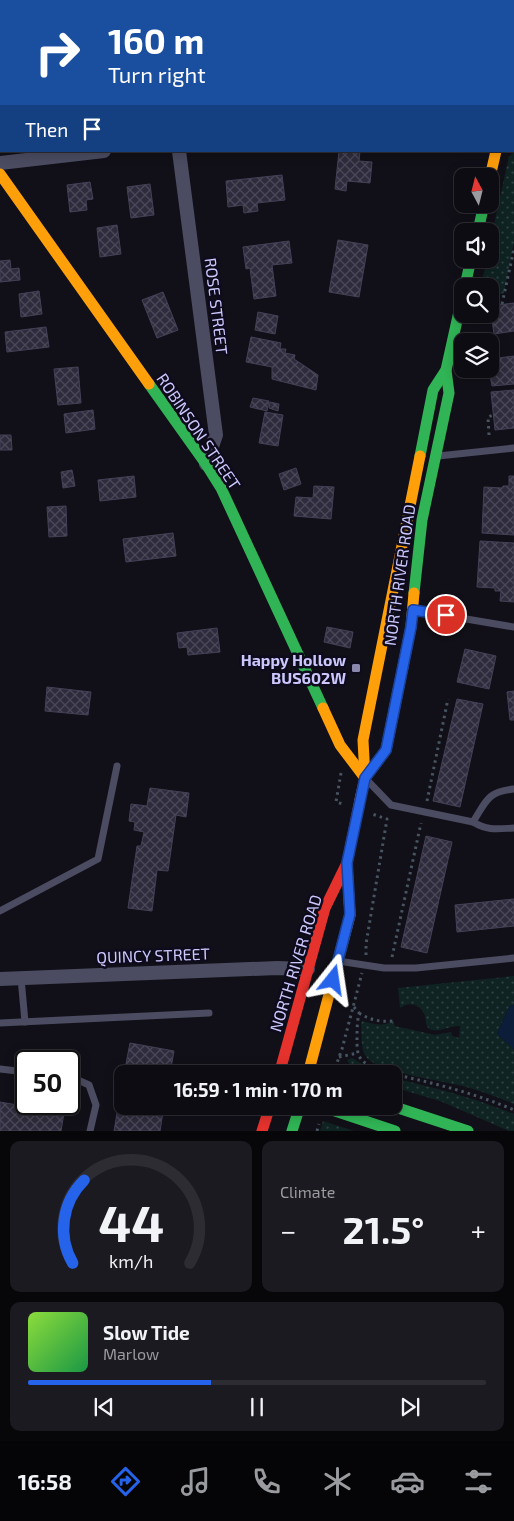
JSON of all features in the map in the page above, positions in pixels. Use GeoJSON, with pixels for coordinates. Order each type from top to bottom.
{"type":"FeatureCollection","features":[{"type":"Feature","properties":{"kind":"main road"},"geometry":{"type":"LineString","coordinates":[[492,168],[496,152]]}},
{"type":"Feature","properties":{"kind":"main road","name":"ROBINSON STREET"},"geometry":{"type":"LineString","coordinates":[[0,174],[206,464],[221,488],[340,745],[365,778]]}},
{"type":"Feature","properties":{"kind":"main road","name":"NORTH RIVER ROAD"},"geometry":{"type":"LineString","coordinates":[[365,778],[386,750],[411,627],[422,520],[449,394],[446,370],[456,323]]}},
{"type":"Feature","properties":{"kind":"main road","name":"NORTH RIVER ROAD"},"geometry":{"type":"LineString","coordinates":[[285,1065],[325,908],[347,863],[365,778],[363,740],[433,390],[446,370]]}},
{"type":"Feature","properties":{"kind":"main road","name":"NORTH RIVER ROAD"},"geometry":{"type":"LineString","coordinates":[[310,1065],[350,914],[347,863]]}},
{"type":"Feature","properties":{"kind":"main road"},"geometry":{"type":"LineString","coordinates":[[402,1109],[468,1131]]}},
{"type":"Feature","properties":{"kind":"main road"},"geometry":{"type":"LineString","coordinates":[[262,1131],[267,1115]]}},
{"type":"Feature","properties":{"kind":"main road"},"geometry":{"type":"LineString","coordinates":[[292,1131],[297,1115]]}},
{"type":"Feature","properties":{"kind":"main road"},"geometry":{"type":"LineString","coordinates":[[350,1115],[395,1131]]}},
{"type":"Feature","properties":{"kind":"street"},"geometry":{"type":"LineString","coordinates":[[0,163],[95,152]]}},
{"type":"Feature","properties":{"kind":"street","name":"ROSE STREET"},"geometry":{"type":"LineString","coordinates":[[179,152],[216,435],[206,464]]}},
{"type":"Feature","properties":{"kind":"street","name":"QUINCY STREET"},"geometry":{"type":"LineString","coordinates":[[0,979],[277,968],[308,969]]}},
{"type":"Feature","properties":{"kind":"lane"},"geometry":{"type":"LineString","coordinates":[[435,456],[514,448]]}},
{"type":"Feature","properties":{"kind":"lane"},"geometry":{"type":"LineString","coordinates":[[413,610],[514,627]]}},
{"type":"Feature","properties":{"kind":"lane"},"geometry":{"type":"LineString","coordinates":[[0,911],[98,859],[117,766]]}},
{"type":"Feature","properties":{"kind":"lane"},"geometry":{"type":"LineString","coordinates":[[365,778],[391,805],[473,822],[483,828],[514,828]]}},
{"type":"Feature","properties":{"kind":"lane"},"geometry":{"type":"LineString","coordinates":[[473,822],[488,798],[498,791],[514,789]]}},
{"type":"Feature","properties":{"kind":"lane"},"geometry":{"type":"LineString","coordinates":[[338,961],[384,968],[416,968],[514,958]]}},
{"type":"Feature","properties":{"kind":"lane"},"geometry":{"type":"LineString","coordinates":[[21,978],[25,1022]]}},
{"type":"Feature","properties":{"kind":"lane"},"geometry":{"type":"LineString","coordinates":[[0,1023],[209,1013]]}},
{"type":"Feature","properties":{"kind":"lane"},"geometry":{"type":"LineString","coordinates":[[0,1069],[15,1071]]}},
{"type":"Feature","properties":{"kind":"lane"},"geometry":{"type":"LineString","coordinates":[[80,1081],[89,1085],[96,1105],[90,1131]]}},
{"type":"Feature","properties":{"kind":"path"},"geometry":{"type":"LineString","coordinates":[[502,304],[512,267],[514,249]]}},
{"type":"Feature","properties":{"kind":"path"},"geometry":{"type":"LineString","coordinates":[[489,435],[488,416],[493,415]]}},
{"type":"Feature","properties":{"kind":"path"},"geometry":{"type":"LineString","coordinates":[[426,801],[448,699]]}},
{"type":"Feature","properties":{"kind":"path"},"geometry":{"type":"LineString","coordinates":[[340,781],[336,802],[340,804]]}},
{"type":"Feature","properties":{"kind":"path"},"geometry":{"type":"LineString","coordinates":[[367,951],[366,944],[387,819]]}},
{"type":"Feature","properties":{"kind":"path"},"geometry":{"type":"LineString","coordinates":[[392,957],[421,823]]}},
{"type":"Feature","properties":{"kind":"path"},"geometry":{"type":"LineString","coordinates":[[336,1065],[360,982]]}},
{"type":"Feature","properties":{"kind":"path"},"geometry":{"type":"LineString","coordinates":[[354,1007],[367,1018],[381,1022],[393,1021]]}},
{"type":"Feature","properties":{"kind":"path"},"geometry":{"type":"LineString","coordinates":[[359,1013],[356,1025],[358,1053],[367,1065]]}},
{"type":"Feature","properties":{"kind":"path"},"geometry":{"type":"LineString","coordinates":[[339,1057],[358,1053]]}},
{"type":"Feature","properties":{"kind":"path"},"geometry":{"type":"LineString","coordinates":[[402,1076],[447,1086],[514,1110]]}},
{"type":"Feature","properties":{"kind":"green space"},"geometry":{"type":"Polygon","coordinates":[[[514,153],[514,243],[504,293],[499,295],[499,278],[483,278],[485,268],[499,268],[499,223],[494,223],[497,213],[499,213],[499,202],[509,156],[514,153]]]}},
{"type":"Feature","properties":{"kind":"green space"},"geometry":{"type":"Polygon","coordinates":[[[514,976],[514,1005],[509,1007],[497,1034],[514,1049],[514,1104],[463,1086],[402,1073],[402,1065],[378,1065],[367,1058],[363,1051],[362,1021],[382,1024],[393,1021],[395,1026],[435,1035],[451,1032],[452,1036],[459,1038],[460,1026],[432,1030],[429,1029],[424,1013],[419,1007],[410,1004],[400,1008],[398,988],[514,976]]]}},
{"type":"Feature","properties":{"kind":"green space"},"geometry":{"type":"Polygon","coordinates":[[[352,1058],[364,1065],[350,1065],[347,1060],[352,1058]]]}},
{"type":"Feature","properties":{"kind":"green space"},"geometry":{"type":"Polygon","coordinates":[[[402,1080],[454,1093],[514,1114],[514,1131],[509,1131],[440,1101],[402,1090],[402,1080]]]}},
{"type":"Feature","properties":{"kind":"green space"},"geometry":{"type":"Polygon","coordinates":[[[323,1121],[354,1131],[320,1131],[323,1121]]]}},
{"type":"Feature","properties":{"kind":"water"},"geometry":{"type":"Polygon","coordinates":[[[514,1005],[514,1049],[497,1034],[509,1007],[514,1005]]]}},
{"type":"Feature","properties":{"kind":"building"},"geometry":{"type":"Polygon","coordinates":[[[339,152],[360,152],[359,161],[372,162],[370,183],[347,181],[346,191],[335,189],[339,152]]]}},
{"type":"Feature","properties":{"kind":"building"},"geometry":{"type":"Polygon","coordinates":[[[282,175],[285,200],[257,203],[258,211],[244,213],[243,205],[228,207],[226,181],[282,175]]]}},
{"type":"Feature","properties":{"kind":"building"},"geometry":{"type":"Polygon","coordinates":[[[90,182],[93,199],[86,200],[87,210],[70,212],[67,185],[90,182]]]}},
{"type":"Feature","properties":{"kind":"building"},"geometry":{"type":"Polygon","coordinates":[[[150,184],[154,215],[131,218],[127,187],[150,184]]]}},
{"type":"Feature","properties":{"kind":"building"},"geometry":{"type":"Polygon","coordinates":[[[117,225],[121,254],[100,257],[97,228],[117,225]]]}},
{"type":"Feature","properties":{"kind":"building"},"geometry":{"type":"Polygon","coordinates":[[[338,240],[368,245],[359,297],[329,292],[338,240]]]}},
{"type":"Feature","properties":{"kind":"building"},"geometry":{"type":"Polygon","coordinates":[[[289,241],[292,263],[272,265],[276,296],[254,299],[250,268],[246,269],[243,247],[289,241]]]}},
{"type":"Feature","properties":{"kind":"building"},"geometry":{"type":"Polygon","coordinates":[[[10,260],[11,269],[19,268],[20,280],[0,282],[0,261],[10,260]]]}},
{"type":"Feature","properties":{"kind":"building"},"geometry":{"type":"Polygon","coordinates":[[[39,291],[42,314],[21,317],[19,294],[39,291]]]}},
{"type":"Feature","properties":{"kind":"building"},"geometry":{"type":"Polygon","coordinates":[[[163,292],[178,330],[157,338],[142,300],[163,292]]]}},
{"type":"Feature","properties":{"kind":"building"},"geometry":{"type":"Polygon","coordinates":[[[514,303],[514,331],[494,333],[492,323],[499,323],[499,305],[514,303]]]}},
{"type":"Feature","properties":{"kind":"building"},"geometry":{"type":"Polygon","coordinates":[[[258,312],[278,316],[275,334],[255,330],[258,312]]]}},
{"type":"Feature","properties":{"kind":"building"},"geometry":{"type":"Polygon","coordinates":[[[46,327],[49,347],[7,352],[5,332],[46,327]]]}},
{"type":"Feature","properties":{"kind":"building"},"geometry":{"type":"Polygon","coordinates":[[[251,337],[281,343],[280,349],[286,349],[285,353],[295,355],[294,359],[318,375],[316,390],[272,379],[272,367],[246,362],[251,337]]]}},
{"type":"Feature","properties":{"kind":"building"},"geometry":{"type":"Polygon","coordinates":[[[514,356],[514,384],[492,386],[491,378],[499,378],[499,358],[514,356]]]}},
{"type":"Feature","properties":{"kind":"building"},"geometry":{"type":"Polygon","coordinates":[[[78,367],[81,403],[58,405],[54,369],[78,367]]]}},
{"type":"Feature","properties":{"kind":"building"},"geometry":{"type":"Polygon","coordinates":[[[514,390],[514,428],[495,430],[491,392],[514,390]]]}},
{"type":"Feature","properties":{"kind":"building"},"geometry":{"type":"Polygon","coordinates":[[[253,398],[269,401],[267,411],[250,407],[253,398]]]}},
{"type":"Feature","properties":{"kind":"building"},"geometry":{"type":"Polygon","coordinates":[[[270,402],[279,404],[278,411],[269,408],[270,402]]]}},
{"type":"Feature","properties":{"kind":"building"},"geometry":{"type":"Polygon","coordinates":[[[93,410],[95,429],[66,433],[64,414],[93,410]]]}},
{"type":"Feature","properties":{"kind":"building"},"geometry":{"type":"Polygon","coordinates":[[[265,412],[283,415],[278,446],[259,443],[265,412]]]}},
{"type":"Feature","properties":{"kind":"building"},"geometry":{"type":"Polygon","coordinates":[[[0,435],[11,435],[12,450],[0,450],[0,435]]]}},
{"type":"Feature","properties":{"kind":"building"},"geometry":{"type":"Polygon","coordinates":[[[296,468],[301,484],[284,490],[279,474],[296,468]]]}},
{"type":"Feature","properties":{"kind":"building"},"geometry":{"type":"Polygon","coordinates":[[[72,470],[75,486],[63,488],[61,472],[72,470]]]}},
{"type":"Feature","properties":{"kind":"building"},"geometry":{"type":"Polygon","coordinates":[[[134,476],[136,497],[100,501],[98,480],[134,476]]]}},
{"type":"Feature","properties":{"kind":"building"},"geometry":{"type":"Polygon","coordinates":[[[509,476],[514,476],[514,535],[482,533],[484,487],[502,488],[503,486],[509,486],[509,476]]]}},
{"type":"Feature","properties":{"kind":"building"},"geometry":{"type":"Polygon","coordinates":[[[314,486],[334,487],[331,519],[294,516],[296,497],[313,498],[314,486]]]}},
{"type":"Feature","properties":{"kind":"building"},"geometry":{"type":"Polygon","coordinates":[[[66,506],[67,536],[49,537],[47,507],[66,506]]]}},
{"type":"Feature","properties":{"kind":"building"},"geometry":{"type":"Polygon","coordinates":[[[173,533],[176,556],[126,562],[123,539],[173,533]]]}},
{"type":"Feature","properties":{"kind":"building"},"geometry":{"type":"Polygon","coordinates":[[[480,541],[514,543],[514,602],[500,601],[501,591],[495,591],[495,588],[477,587],[480,541]]]}},
{"type":"Feature","properties":{"kind":"building"},"geometry":{"type":"Polygon","coordinates":[[[327,627],[353,632],[350,648],[324,642],[327,627]]]}},
{"type":"Feature","properties":{"kind":"building"},"geometry":{"type":"Polygon","coordinates":[[[217,628],[220,652],[188,655],[187,647],[179,648],[177,633],[217,628]]]}},
{"type":"Feature","properties":{"kind":"building"},"geometry":{"type":"Polygon","coordinates":[[[465,649],[496,656],[489,689],[457,682],[465,649]]]}},
{"type":"Feature","properties":{"kind":"building"},"geometry":{"type":"Polygon","coordinates":[[[47,687],[91,692],[88,715],[45,711],[47,687]]]}},
{"type":"Feature","properties":{"kind":"building"},"geometry":{"type":"Polygon","coordinates":[[[514,691],[514,720],[510,720],[507,692],[514,691]]]}},
{"type":"Feature","properties":{"kind":"building"},"geometry":{"type":"Polygon","coordinates":[[[457,699],[483,704],[460,807],[433,801],[457,699]]]}},
{"type":"Feature","properties":{"kind":"building"},"geometry":{"type":"Polygon","coordinates":[[[150,788],[189,793],[186,817],[176,815],[168,871],[157,870],[152,911],[128,908],[137,846],[141,846],[144,832],[134,830],[135,822],[129,821],[131,804],[147,806],[150,788]]]}},
{"type":"Feature","properties":{"kind":"building"},"geometry":{"type":"Polygon","coordinates":[[[426,836],[452,842],[427,953],[401,947],[426,836]]]}},
{"type":"Feature","properties":{"kind":"building"},"geometry":{"type":"Polygon","coordinates":[[[514,899],[514,926],[457,932],[455,905],[514,899]]]}},
{"type":"Feature","properties":{"kind":"building"},"geometry":{"type":"Polygon","coordinates":[[[130,1043],[174,1051],[172,1065],[126,1065],[130,1043]]]}},
{"type":"Feature","properties":{"kind":"building"},"geometry":{"type":"Polygon","coordinates":[[[0,1102],[15,1105],[15,1115],[64,1115],[61,1131],[0,1131],[0,1102]]]}},
{"type":"Feature","properties":{"kind":"building"},"geometry":{"type":"Polygon","coordinates":[[[117,1115],[163,1115],[160,1131],[114,1131],[117,1115]]]}},
{"type":"Feature","properties":{"kind":"traffic: fast"},"geometry":{"type":"LineString","coordinates":[[480,223],[482,213]]}},
{"type":"Feature","properties":{"kind":"traffic: fast"},"geometry":{"type":"LineString","coordinates":[[467,278],[469,268]]}},
{"type":"Feature","properties":{"kind":"traffic: fast"},"geometry":{"type":"LineString","coordinates":[[414,593],[422,520],[449,393],[446,370],[456,323]]}},
{"type":"Feature","properties":{"kind":"traffic: fast"},"geometry":{"type":"LineString","coordinates":[[420,456],[433,390],[446,370]]}},
{"type":"Feature","properties":{"kind":"traffic: fast"},"geometry":{"type":"LineString","coordinates":[[149,384],[221,488],[323,708]]}},
{"type":"Feature","properties":{"kind":"traffic: fast"},"geometry":{"type":"LineString","coordinates":[[402,1109],[468,1131]]}},
{"type":"Feature","properties":{"kind":"traffic: fast"},"geometry":{"type":"LineString","coordinates":[[292,1131],[297,1115]]}},
{"type":"Feature","properties":{"kind":"traffic: fast"},"geometry":{"type":"LineString","coordinates":[[347,1115],[395,1131]]}},
{"type":"Feature","properties":{"kind":"traffic: slow"},"geometry":{"type":"LineString","coordinates":[[492,168],[496,152]]}},
{"type":"Feature","properties":{"kind":"traffic: slow"},"geometry":{"type":"LineString","coordinates":[[0,174],[149,384]]}},
{"type":"Feature","properties":{"kind":"traffic: slow"},"geometry":{"type":"LineString","coordinates":[[360,800],[365,778],[363,740],[420,456]]}},
{"type":"Feature","properties":{"kind":"traffic: slow"},"geometry":{"type":"LineString","coordinates":[[365,778],[386,750],[411,627],[414,593]]}},
{"type":"Feature","properties":{"kind":"traffic: slow"},"geometry":{"type":"LineString","coordinates":[[323,708],[340,745],[365,778]]}},
{"type":"Feature","properties":{"kind":"traffic: slow"},"geometry":{"type":"LineString","coordinates":[[310,1065],[350,915],[347,864]]}},
{"type":"Feature","properties":{"kind":"traffic: jam"},"geometry":{"type":"LineString","coordinates":[[282,1065],[325,908],[347,863],[360,800]]}},
{"type":"Feature","properties":{"kind":"traffic: jam"},"geometry":{"type":"LineString","coordinates":[[262,1131],[267,1115]]}},
{"type":"Feature","properties":{"kind":"place","name":"Happy Hollow BUS602W"},"geometry":{"type":"Point","coordinates":[356,668]}},
{"type":"Feature","properties":{"kind":"route"},"geometry":{"type":"LineString","coordinates":[[333,980],[350,914],[347,863],[365,778],[386,750],[413,610],[446,615]]}}]}
